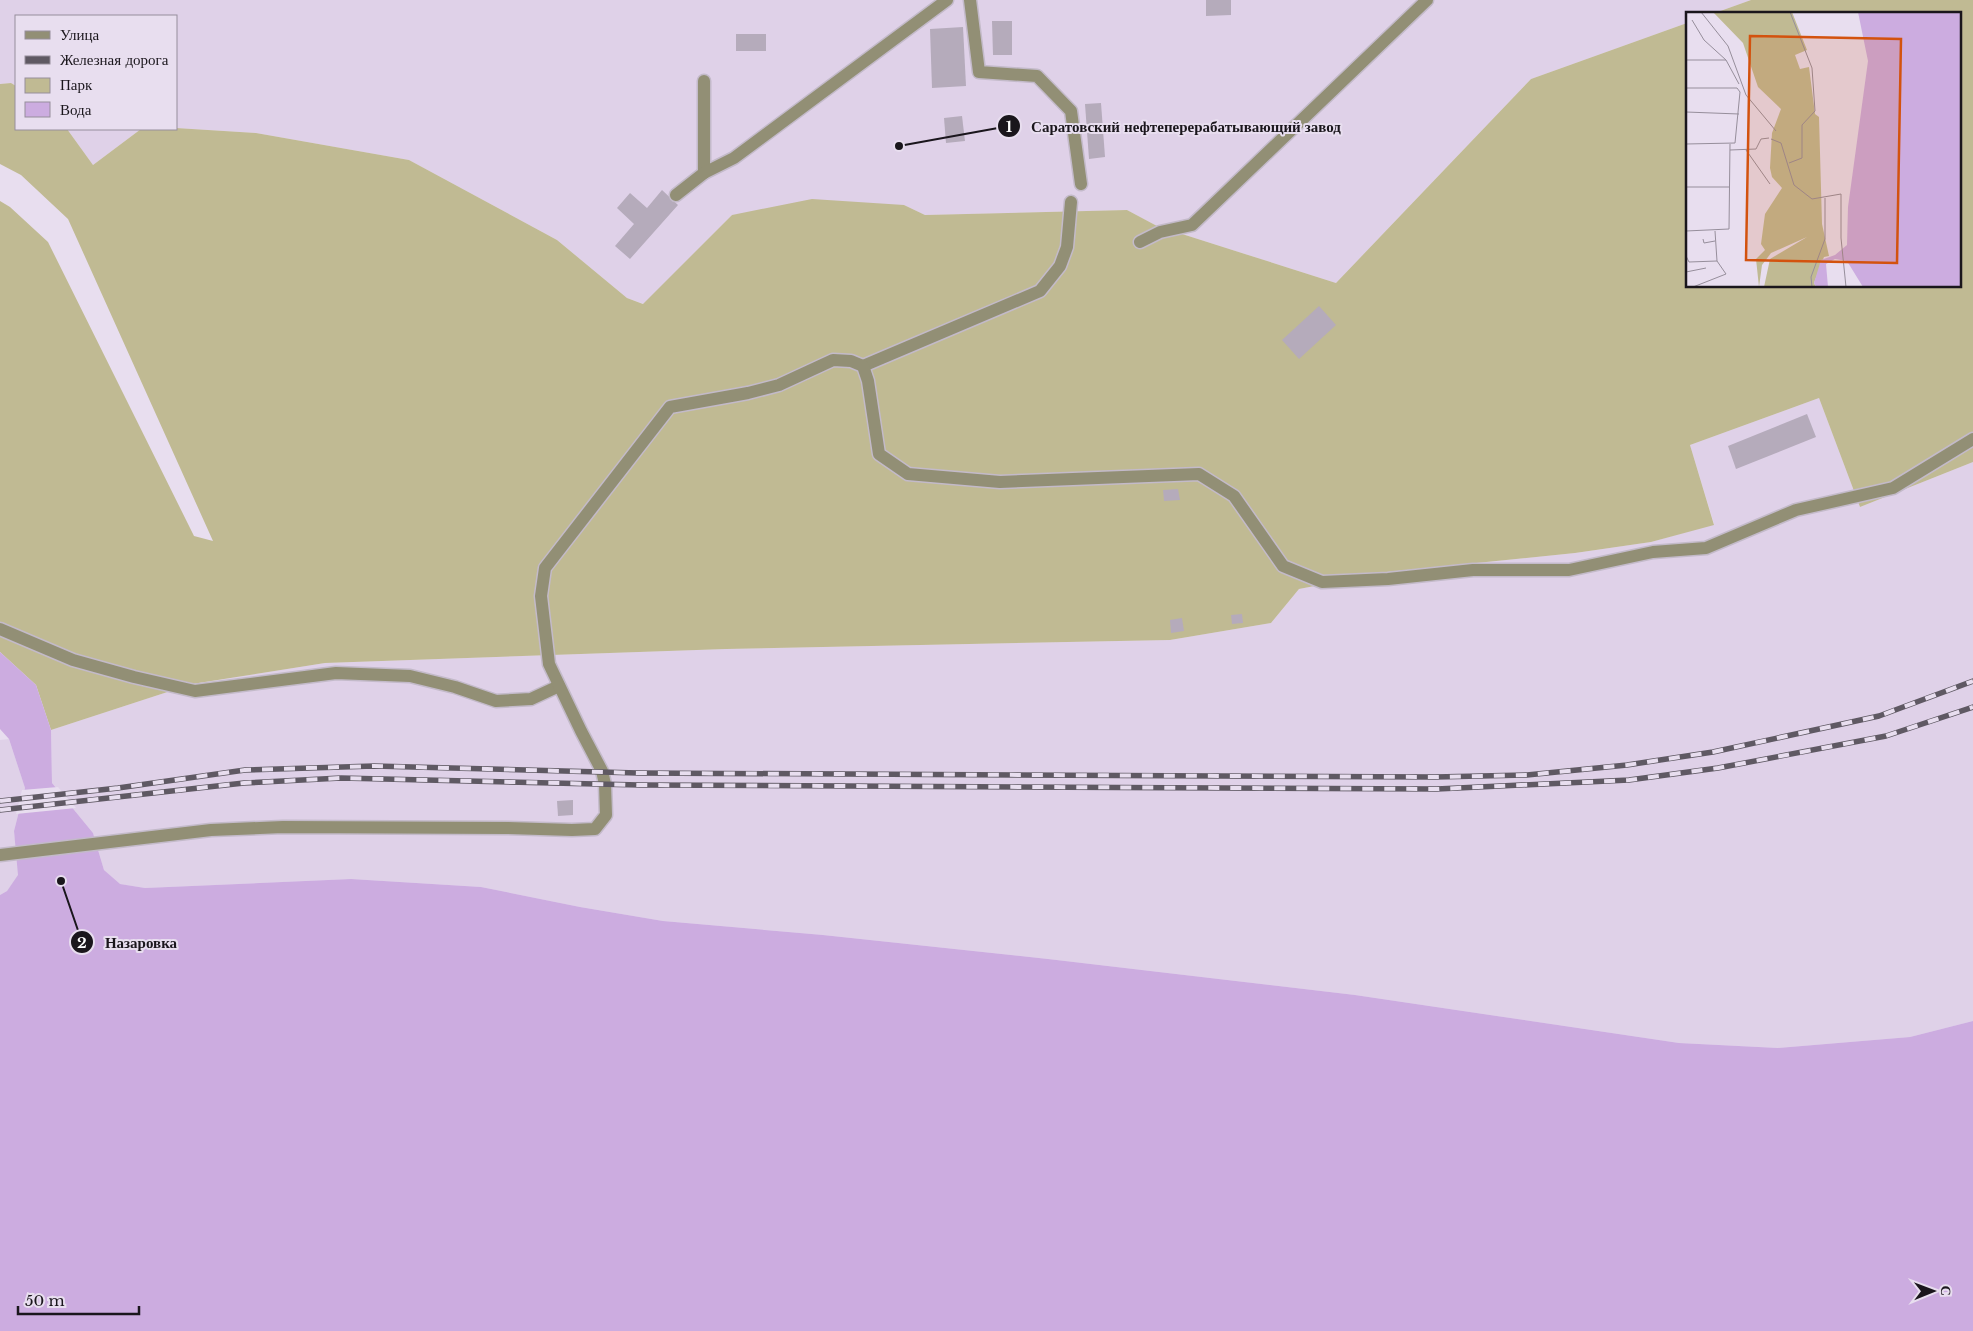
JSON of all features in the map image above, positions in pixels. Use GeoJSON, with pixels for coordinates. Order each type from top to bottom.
{"type":"FeatureCollection","features":[{"type":"Feature","properties":{"kind":"lane"},"geometry":{"type":"LineString","coordinates":[[676,195],[704,173],[734,158],[947,0]]}},
{"type":"Feature","properties":{"kind":"lane"},"geometry":{"type":"LineString","coordinates":[[970,0],[979,72],[1037,76],[1071,111],[1082,184]]}},
{"type":"Feature","properties":{"kind":"lane"},"geometry":{"type":"LineString","coordinates":[[1140,242],[1160,232],[1192,225],[1427,0]]}},
{"type":"Feature","properties":{"kind":"lane"},"geometry":{"type":"LineString","coordinates":[[704,82],[704,173]]}},
{"type":"Feature","properties":{"kind":"lane"},"geometry":{"type":"LineString","coordinates":[[0,856],[211,830],[282,827],[595,829],[606,815],[605,784],[602,771],[580,731],[549,664],[541,596],[545,568],[670,407],[748,393],[779,385],[833,360],[851,361],[863,366],[1040,291],[1060,266],[1067,247],[1071,202]]}},
{"type":"Feature","properties":{"kind":"lane"},"geometry":{"type":"LineString","coordinates":[[863,366],[868,381],[879,454],[908,474],[1000,482],[1199,474],[1234,496],[1283,566],[1322,582],[1388,580],[1473,570],[1569,570],[1654,552],[1706,548],[1796,510],[1893,488],[1973,439]]}},
{"type":"Feature","properties":{"kind":"lane"},"geometry":{"type":"LineString","coordinates":[[0,629],[73,660],[195,691],[336,673],[410,676],[455,687],[496,701],[531,699],[560,686]]}},
{"type":"Feature","properties":{"kind":"shaded area"},"geometry":{"type":"Polygon","coordinates":[[[0,0],[1751,0],[1718,12],[1686,12],[1686,23],[1531,79],[1336,283],[1157,226],[1127,210],[925,215],[904,205],[732,215],[644,304],[627,298],[557,240],[409,160],[256,133],[178,128],[178,15],[15,15],[15,85],[11,83],[0,84],[0,0]]]}},
{"type":"Feature","properties":{"kind":"shaded area"},"geometry":{"type":"Polygon","coordinates":[[[68,130],[140,130],[93,165],[68,130]]]}},
{"type":"Feature","properties":{"kind":"shaded area"},"geometry":{"type":"Polygon","coordinates":[[[1819,398],[1860,507],[1973,462],[1973,1021],[1910,1037],[1778,1048],[1679,1043],[1355,995],[1048,959],[823,935],[663,921],[481,887],[351,879],[145,888],[119,884],[104,870],[93,833],[52,783],[51,730],[192,684],[325,663],[726,649],[1170,640],[1271,623],[1299,589],[1387,572],[1575,553],[1651,542],[1714,524],[1690,445],[1819,398]]]}},
{"type":"Feature","properties":{"kind":"shaded area"},"geometry":{"type":"Polygon","coordinates":[[[9,739],[25,788],[14,831],[19,875],[7,891],[0,895],[0,740],[9,739]]]}},
{"type":"Feature","properties":{"kind":"green space"},"geometry":{"type":"Polygon","coordinates":[[[1751,0],[1973,0],[1973,462],[1860,507],[1819,398],[1690,445],[1714,525],[1651,542],[1575,553],[1387,572],[1299,589],[1271,623],[1170,640],[726,649],[325,663],[192,684],[51,730],[36,685],[0,652],[0,201],[10,207],[48,242],[194,536],[213,541],[68,219],[21,175],[0,164],[0,84],[11,83],[15,85],[15,130],[68,130],[93,165],[140,130],[178,130],[178,128],[256,133],[409,160],[557,240],[627,298],[643,304],[732,215],[812,199],[904,205],[925,215],[1127,210],[1157,226],[1336,283],[1531,79],[1686,23],[1686,288],[1960,288],[1960,12],[1718,12],[1751,0]]]}},
{"type":"Feature","properties":{"kind":"water"},"geometry":{"type":"Polygon","coordinates":[[[0,652],[36,685],[51,730],[52,783],[93,833],[104,870],[120,884],[145,888],[351,879],[481,887],[663,921],[823,935],[1048,959],[1355,995],[1679,1043],[1778,1048],[1910,1037],[1973,1021],[1973,1331],[0,1331],[0,895],[7,891],[18,875],[14,831],[25,788],[9,739],[0,729],[0,652]]]}},
{"type":"Feature","properties":{"kind":"pier"},"geometry":{"type":"Polygon","coordinates":[[[58,787],[76,808],[16,814],[22,790],[58,787]]]}},
{"type":"Feature","properties":{"kind":"building"},"geometry":{"type":"Polygon","coordinates":[[[1206,0],[1231,0],[1231,15],[1206,16],[1206,0]]]}},
{"type":"Feature","properties":{"kind":"building"},"geometry":{"type":"Polygon","coordinates":[[[992,21],[1012,21],[1012,55],[993,55],[992,21]]]}},
{"type":"Feature","properties":{"kind":"building"},"geometry":{"type":"Polygon","coordinates":[[[963,27],[966,86],[932,88],[930,29],[963,27]]]}},
{"type":"Feature","properties":{"kind":"building"},"geometry":{"type":"Polygon","coordinates":[[[736,34],[766,34],[766,51],[736,51],[736,34]]]}},
{"type":"Feature","properties":{"kind":"building"},"geometry":{"type":"Polygon","coordinates":[[[1101,103],[1105,157],[1089,159],[1085,104],[1101,103]]]}},
{"type":"Feature","properties":{"kind":"building"},"geometry":{"type":"Polygon","coordinates":[[[962,116],[965,141],[946,143],[944,118],[962,116]]]}},
{"type":"Feature","properties":{"kind":"building"},"geometry":{"type":"Polygon","coordinates":[[[662,190],[678,205],[630,259],[615,246],[634,224],[617,208],[630,193],[647,208],[662,190]]]}},
{"type":"Feature","properties":{"kind":"building"},"geometry":{"type":"Polygon","coordinates":[[[1319,306],[1336,325],[1299,359],[1282,340],[1319,306]]]}},
{"type":"Feature","properties":{"kind":"building"},"geometry":{"type":"Polygon","coordinates":[[[1807,414],[1816,437],[1736,469],[1728,446],[1807,414]]]}},
{"type":"Feature","properties":{"kind":"building"},"geometry":{"type":"Polygon","coordinates":[[[1178,489],[1180,500],[1164,501],[1163,490],[1178,489]]]}},
{"type":"Feature","properties":{"kind":"building"},"geometry":{"type":"Polygon","coordinates":[[[1242,614],[1243,623],[1232,624],[1231,615],[1242,614]]]}},
{"type":"Feature","properties":{"kind":"building"},"geometry":{"type":"Polygon","coordinates":[[[1182,618],[1184,631],[1171,633],[1170,620],[1182,618]]]}},
{"type":"Feature","properties":{"kind":"building"},"geometry":{"type":"Polygon","coordinates":[[[573,800],[573,815],[558,816],[557,801],[573,800]]]}},
{"type":"Feature","properties":{"kind":"railway"},"geometry":{"type":"LineString","coordinates":[[0,801],[118,788],[245,770],[374,766],[638,773],[1435,777],[1527,775],[1627,765],[1713,752],[1879,716],[1973,681]]}},
{"type":"Feature","properties":{"kind":"railway"},"geometry":{"type":"LineString","coordinates":[[0,810],[244,783],[341,778],[640,785],[1437,789],[1629,780],[1718,768],[1886,736],[1973,707]]}},
{"type":"Feature","properties":{"kind":"place","name":"Саратовский нефтеперерабатывающий завод"},"geometry":{"type":"Point","coordinates":[899,146]}},
{"type":"Feature","properties":{"kind":"place","name":"Назаровка"},"geometry":{"type":"Point","coordinates":[61,881]}}]}
